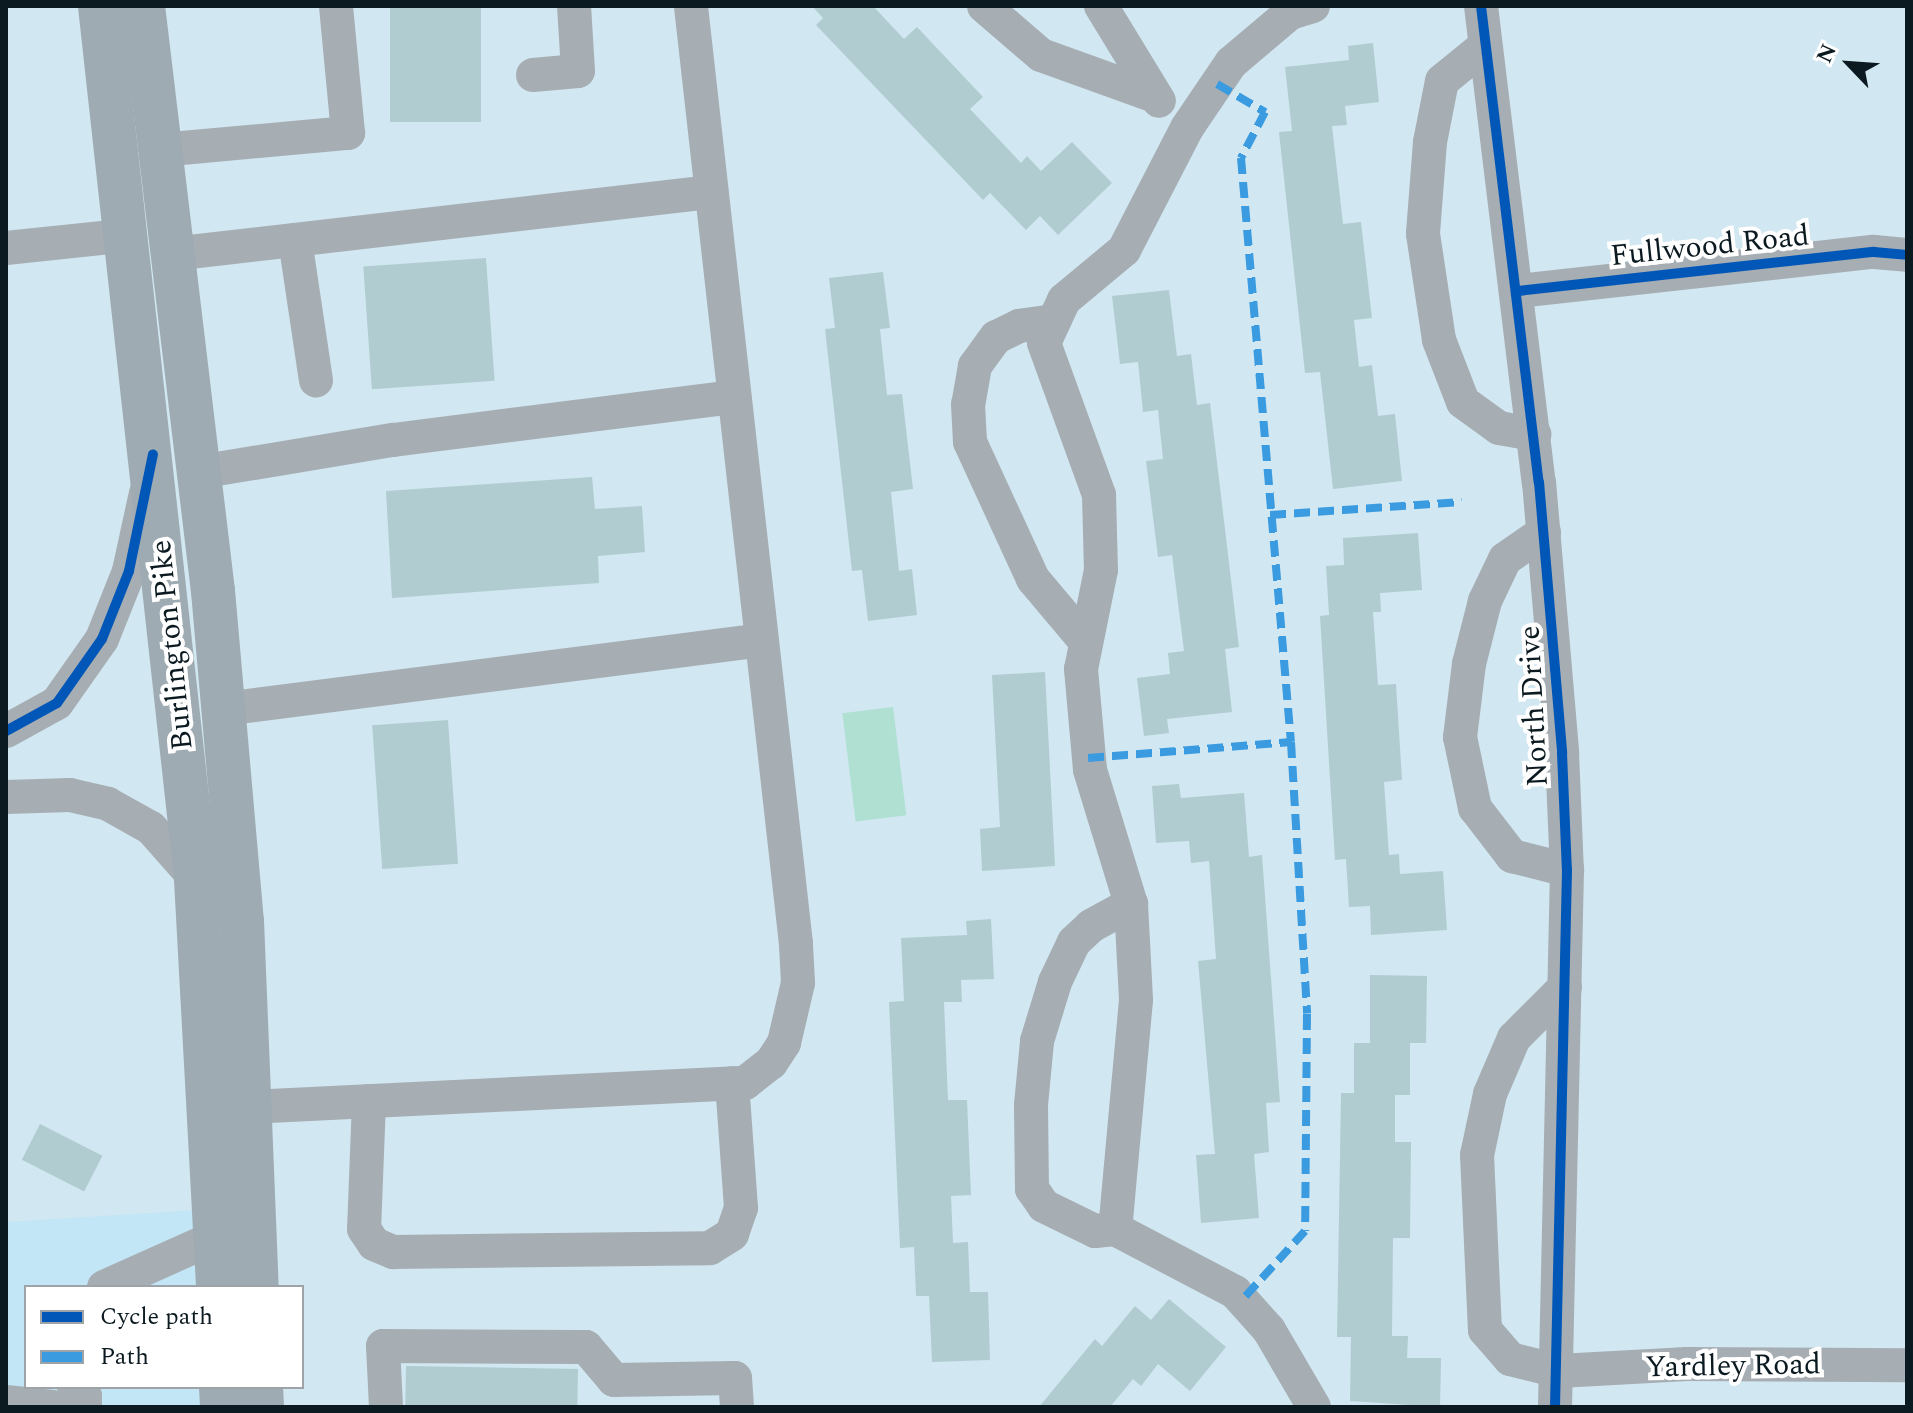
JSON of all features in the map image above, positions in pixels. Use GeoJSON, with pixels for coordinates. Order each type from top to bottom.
{"type":"FeatureCollection","features":[{"type":"Feature","properties":{"kind":"highway","name":"Burlington Pike"},"geometry":{"type":"LineString","coordinates":[[100,6],[129,235],[196,879],[218,1285]]}},
{"type":"Feature","properties":{"kind":"highway","name":"Burlington Pike"},"geometry":{"type":"LineString","coordinates":[[143,6],[224,709],[242,921],[257,1285]]}},
{"type":"Feature","properties":{"kind":"highway"},"geometry":{"type":"LineString","coordinates":[[149,49],[159,6]]}},
{"type":"Feature","properties":{"kind":"street"},"geometry":{"type":"LineString","coordinates":[[160,150],[348,133],[336,6]]}},
{"type":"Feature","properties":{"kind":"street"},"geometry":{"type":"LineString","coordinates":[[533,75],[578,71],[574,6]]}},
{"type":"Feature","properties":{"kind":"street"},"geometry":{"type":"LineString","coordinates":[[250,1107],[745,1083],[771,1063],[784,1043],[798,983],[691,6]]}},
{"type":"Feature","properties":{"kind":"street"},"geometry":{"type":"LineString","coordinates":[[984,6],[1041,55],[1155,96]]}},
{"type":"Feature","properties":{"kind":"street"},"geometry":{"type":"LineString","coordinates":[[1101,6],[1155,96],[1187,128]]}},
{"type":"Feature","properties":{"kind":"street"},"geometry":{"type":"LineString","coordinates":[[1115,1229],[1136,1000],[1131,904],[1090,770],[1081,669],[1101,570],[1099,495],[1044,343],[1064,300],[1124,250],[1187,128],[1231,63],[1290,13],[1313,6]]}},
{"type":"Feature","properties":{"kind":"street","name":"North Drive"},"geometry":{"type":"LineString","coordinates":[[1481,6],[1518,291],[1544,532],[1567,870],[1559,1371],[1555,1407]]}},
{"type":"Feature","properties":{"kind":"street"},"geometry":{"type":"LineString","coordinates":[[1485,46],[1442,81],[1423,234],[1439,340],[1463,402],[1499,428],[1534,434]]}},
{"type":"Feature","properties":{"kind":"street"},"geometry":{"type":"LineString","coordinates":[[172,254],[711,192]]}},
{"type":"Feature","properties":{"kind":"street"},"geometry":{"type":"LineString","coordinates":[[6,248],[129,235]]}},
{"type":"Feature","properties":{"kind":"street"},"geometry":{"type":"LineString","coordinates":[[295,240],[316,380]]}},
{"type":"Feature","properties":{"kind":"street","name":"Fullwood Road"},"geometry":{"type":"LineString","coordinates":[[1518,291],[1874,252],[1907,255]]}},
{"type":"Feature","properties":{"kind":"street"},"geometry":{"type":"LineString","coordinates":[[1054,321],[1019,326],[996,337],[975,366],[968,404],[970,442],[1033,579],[1086,642]]}},
{"type":"Feature","properties":{"kind":"street"},"geometry":{"type":"LineString","coordinates":[[199,472],[393,440],[734,397]]}},
{"type":"Feature","properties":{"kind":"street"},"geometry":{"type":"LineString","coordinates":[[6,731],[57,703],[102,639],[129,571],[153,454]]}},
{"type":"Feature","properties":{"kind":"street"},"geometry":{"type":"LineString","coordinates":[[1544,532],[1505,559],[1485,601],[1469,664],[1460,737],[1475,808],[1512,856],[1567,870]]}},
{"type":"Feature","properties":{"kind":"street"},"geometry":{"type":"LineString","coordinates":[[224,709],[762,640]]}},
{"type":"Feature","properties":{"kind":"street"},"geometry":{"type":"LineString","coordinates":[[6,797],[70,795],[108,804],[151,828],[196,879]]}},
{"type":"Feature","properties":{"kind":"street"},"geometry":{"type":"LineString","coordinates":[[1131,904],[1091,926],[1068,956],[1037,1041],[1031,1105],[1032,1189],[1044,1206],[1095,1231],[1115,1229],[1235,1292],[1269,1330],[1314,1407]]}},
{"type":"Feature","properties":{"kind":"street","name":"Yardley Road"},"geometry":{"type":"LineString","coordinates":[[1565,987],[1514,1038],[1490,1094],[1477,1155],[1485,1330],[1510,1359],[1559,1371],[1687,1364],[1907,1365]]}},
{"type":"Feature","properties":{"kind":"street"},"geometry":{"type":"LineString","coordinates":[[369,1101],[364,1229],[374,1244],[393,1252],[710,1248],[732,1234],[741,1208],[732,1083]]}},
{"type":"Feature","properties":{"kind":"street"},"geometry":{"type":"LineString","coordinates":[[108,1285],[216,1237]]}},
{"type":"Feature","properties":{"kind":"street"},"geometry":{"type":"LineString","coordinates":[[386,1407],[383,1346],[586,1347],[614,1380],[735,1378],[737,1407]]}},
{"type":"Feature","properties":{"kind":"street"},"geometry":{"type":"LineString","coordinates":[[6,1402],[53,1407],[69,1389]]}},
{"type":"Feature","properties":{"kind":"street"},"geometry":{"type":"LineString","coordinates":[[74,1389],[85,1396],[85,1407]]}},
{"type":"Feature","properties":{"kind":"shaded area"},"geometry":{"type":"Polygon","coordinates":[[[214,1209],[218,1285],[24,1285],[24,1389],[221,1389],[222,1407],[6,1407],[6,1222],[214,1209]]]}},
{"type":"Feature","properties":{"kind":"green space"},"geometry":{"type":"Polygon","coordinates":[[[893,707],[906,815],[856,821],[842,713],[893,707]]]}},
{"type":"Feature","properties":{"kind":"building"},"geometry":{"type":"Polygon","coordinates":[[[390,6],[481,6],[481,122],[390,122],[390,6]]]}},
{"type":"Feature","properties":{"kind":"building"},"geometry":{"type":"Polygon","coordinates":[[[812,6],[873,6],[904,39],[917,27],[983,97],[970,109],[1021,163],[1027,156],[1041,171],[1072,142],[1112,183],[1058,235],[1040,216],[1026,230],[990,193],[983,200],[816,25],[823,18],[812,6]]]}},
{"type":"Feature","properties":{"kind":"building"},"geometry":{"type":"Polygon","coordinates":[[[1373,43],[1379,102],[1345,106],[1347,125],[1332,126],[1343,224],[1361,222],[1372,318],[1354,320],[1359,367],[1372,365],[1378,416],[1395,414],[1402,481],[1333,489],[1320,372],[1305,373],[1279,132],[1292,131],[1285,67],[1349,60],[1348,46],[1373,43]]]}},
{"type":"Feature","properties":{"kind":"building"},"geometry":{"type":"Polygon","coordinates":[[[486,258],[495,381],[372,389],[363,267],[486,258]]]}},
{"type":"Feature","properties":{"kind":"building"},"geometry":{"type":"Polygon","coordinates":[[[883,272],[890,328],[880,329],[887,395],[902,394],[913,489],[891,492],[899,571],[912,569],[917,615],[868,621],[862,570],[852,571],[825,329],[835,328],[829,278],[883,272]]]}},
{"type":"Feature","properties":{"kind":"building"},"geometry":{"type":"Polygon","coordinates":[[[1169,290],[1177,356],[1191,354],[1197,405],[1210,403],[1239,647],[1225,649],[1232,712],[1167,719],[1169,733],[1144,736],[1137,678],[1170,674],[1168,653],[1184,651],[1172,555],[1158,557],[1146,461],[1163,459],[1158,410],[1143,412],[1138,362],[1120,364],[1112,296],[1169,290]]]}},
{"type":"Feature","properties":{"kind":"building"},"geometry":{"type":"Polygon","coordinates":[[[592,477],[595,509],[642,506],[645,552],[598,556],[599,583],[392,598],[386,491],[592,477]]]}},
{"type":"Feature","properties":{"kind":"building"},"geometry":{"type":"Polygon","coordinates":[[[1418,533],[1422,590],[1380,593],[1381,612],[1373,612],[1378,685],[1396,684],[1402,780],[1384,782],[1389,855],[1399,854],[1400,874],[1443,871],[1447,930],[1371,935],[1370,906],[1349,907],[1346,859],[1335,860],[1320,616],[1329,615],[1326,566],[1344,565],[1343,538],[1418,533]]]}},
{"type":"Feature","properties":{"kind":"building"},"geometry":{"type":"Polygon","coordinates":[[[1045,672],[1055,866],[982,871],[980,829],[1000,827],[992,675],[1045,672]]]}},
{"type":"Feature","properties":{"kind":"building"},"geometry":{"type":"Polygon","coordinates":[[[448,720],[458,864],[382,869],[372,725],[448,720]]]}},
{"type":"Feature","properties":{"kind":"building"},"geometry":{"type":"Polygon","coordinates":[[[1179,784],[1181,798],[1244,793],[1249,857],[1262,855],[1280,1102],[1266,1103],[1269,1152],[1254,1154],[1259,1218],[1201,1223],[1196,1155],[1215,1154],[1198,961],[1216,959],[1209,861],[1191,863],[1189,841],[1156,843],[1152,786],[1179,784]]]}},
{"type":"Feature","properties":{"kind":"building"},"geometry":{"type":"Polygon","coordinates":[[[991,919],[994,979],[961,980],[962,1002],[944,1002],[948,1100],[967,1100],[971,1195],[951,1196],[953,1243],[968,1242],[970,1292],[988,1292],[990,1360],[932,1362],[929,1296],[916,1296],[914,1247],[900,1248],[889,1002],[904,1001],[901,938],[967,935],[966,921],[991,919]]]}},
{"type":"Feature","properties":{"kind":"building"},"geometry":{"type":"Polygon","coordinates":[[[1370,975],[1427,976],[1426,1043],[1410,1043],[1410,1095],[1395,1095],[1395,1142],[1411,1142],[1410,1238],[1393,1238],[1392,1336],[1408,1336],[1407,1358],[1441,1358],[1440,1407],[1350,1401],[1351,1337],[1337,1337],[1341,1093],[1354,1093],[1354,1043],[1370,1043],[1370,975]]]}},
{"type":"Feature","properties":{"kind":"building"},"geometry":{"type":"Polygon","coordinates":[[[40,1124],[102,1156],[84,1191],[22,1160],[40,1124]]]}},
{"type":"Feature","properties":{"kind":"building"},"geometry":{"type":"Polygon","coordinates":[[[1169,1299],[1226,1347],[1190,1391],[1158,1364],[1141,1386],[1133,1379],[1110,1407],[1039,1407],[1095,1339],[1102,1346],[1135,1306],[1151,1320],[1169,1299]]]}},
{"type":"Feature","properties":{"kind":"building"},"geometry":{"type":"Polygon","coordinates":[[[406,1366],[578,1369],[577,1407],[405,1407],[406,1366]]]}},
{"type":"Feature","properties":{"kind":"marked path"},"geometry":{"type":"LineString","coordinates":[[1217,84],[1265,112],[1241,158],[1291,742],[1307,1014],[1305,1231],[1242,1300]]}},
{"type":"Feature","properties":{"kind":"marked path"},"geometry":{"type":"LineString","coordinates":[[1270,515],[1462,502]]}},
{"type":"Feature","properties":{"kind":"marked path"},"geometry":{"type":"LineString","coordinates":[[1088,758],[1291,742]]}},
{"type":"Feature","properties":{"kind":"cycle path"},"geometry":{"type":"LineString","coordinates":[[1481,6],[1539,482],[1562,753],[1567,870],[1555,1407]]}},
{"type":"Feature","properties":{"kind":"cycle path"},"geometry":{"type":"LineString","coordinates":[[1518,291],[1874,252],[1907,255]]}},
{"type":"Feature","properties":{"kind":"cycle path"},"geometry":{"type":"LineString","coordinates":[[6,731],[57,703],[102,639],[129,571],[153,454]]}}]}
